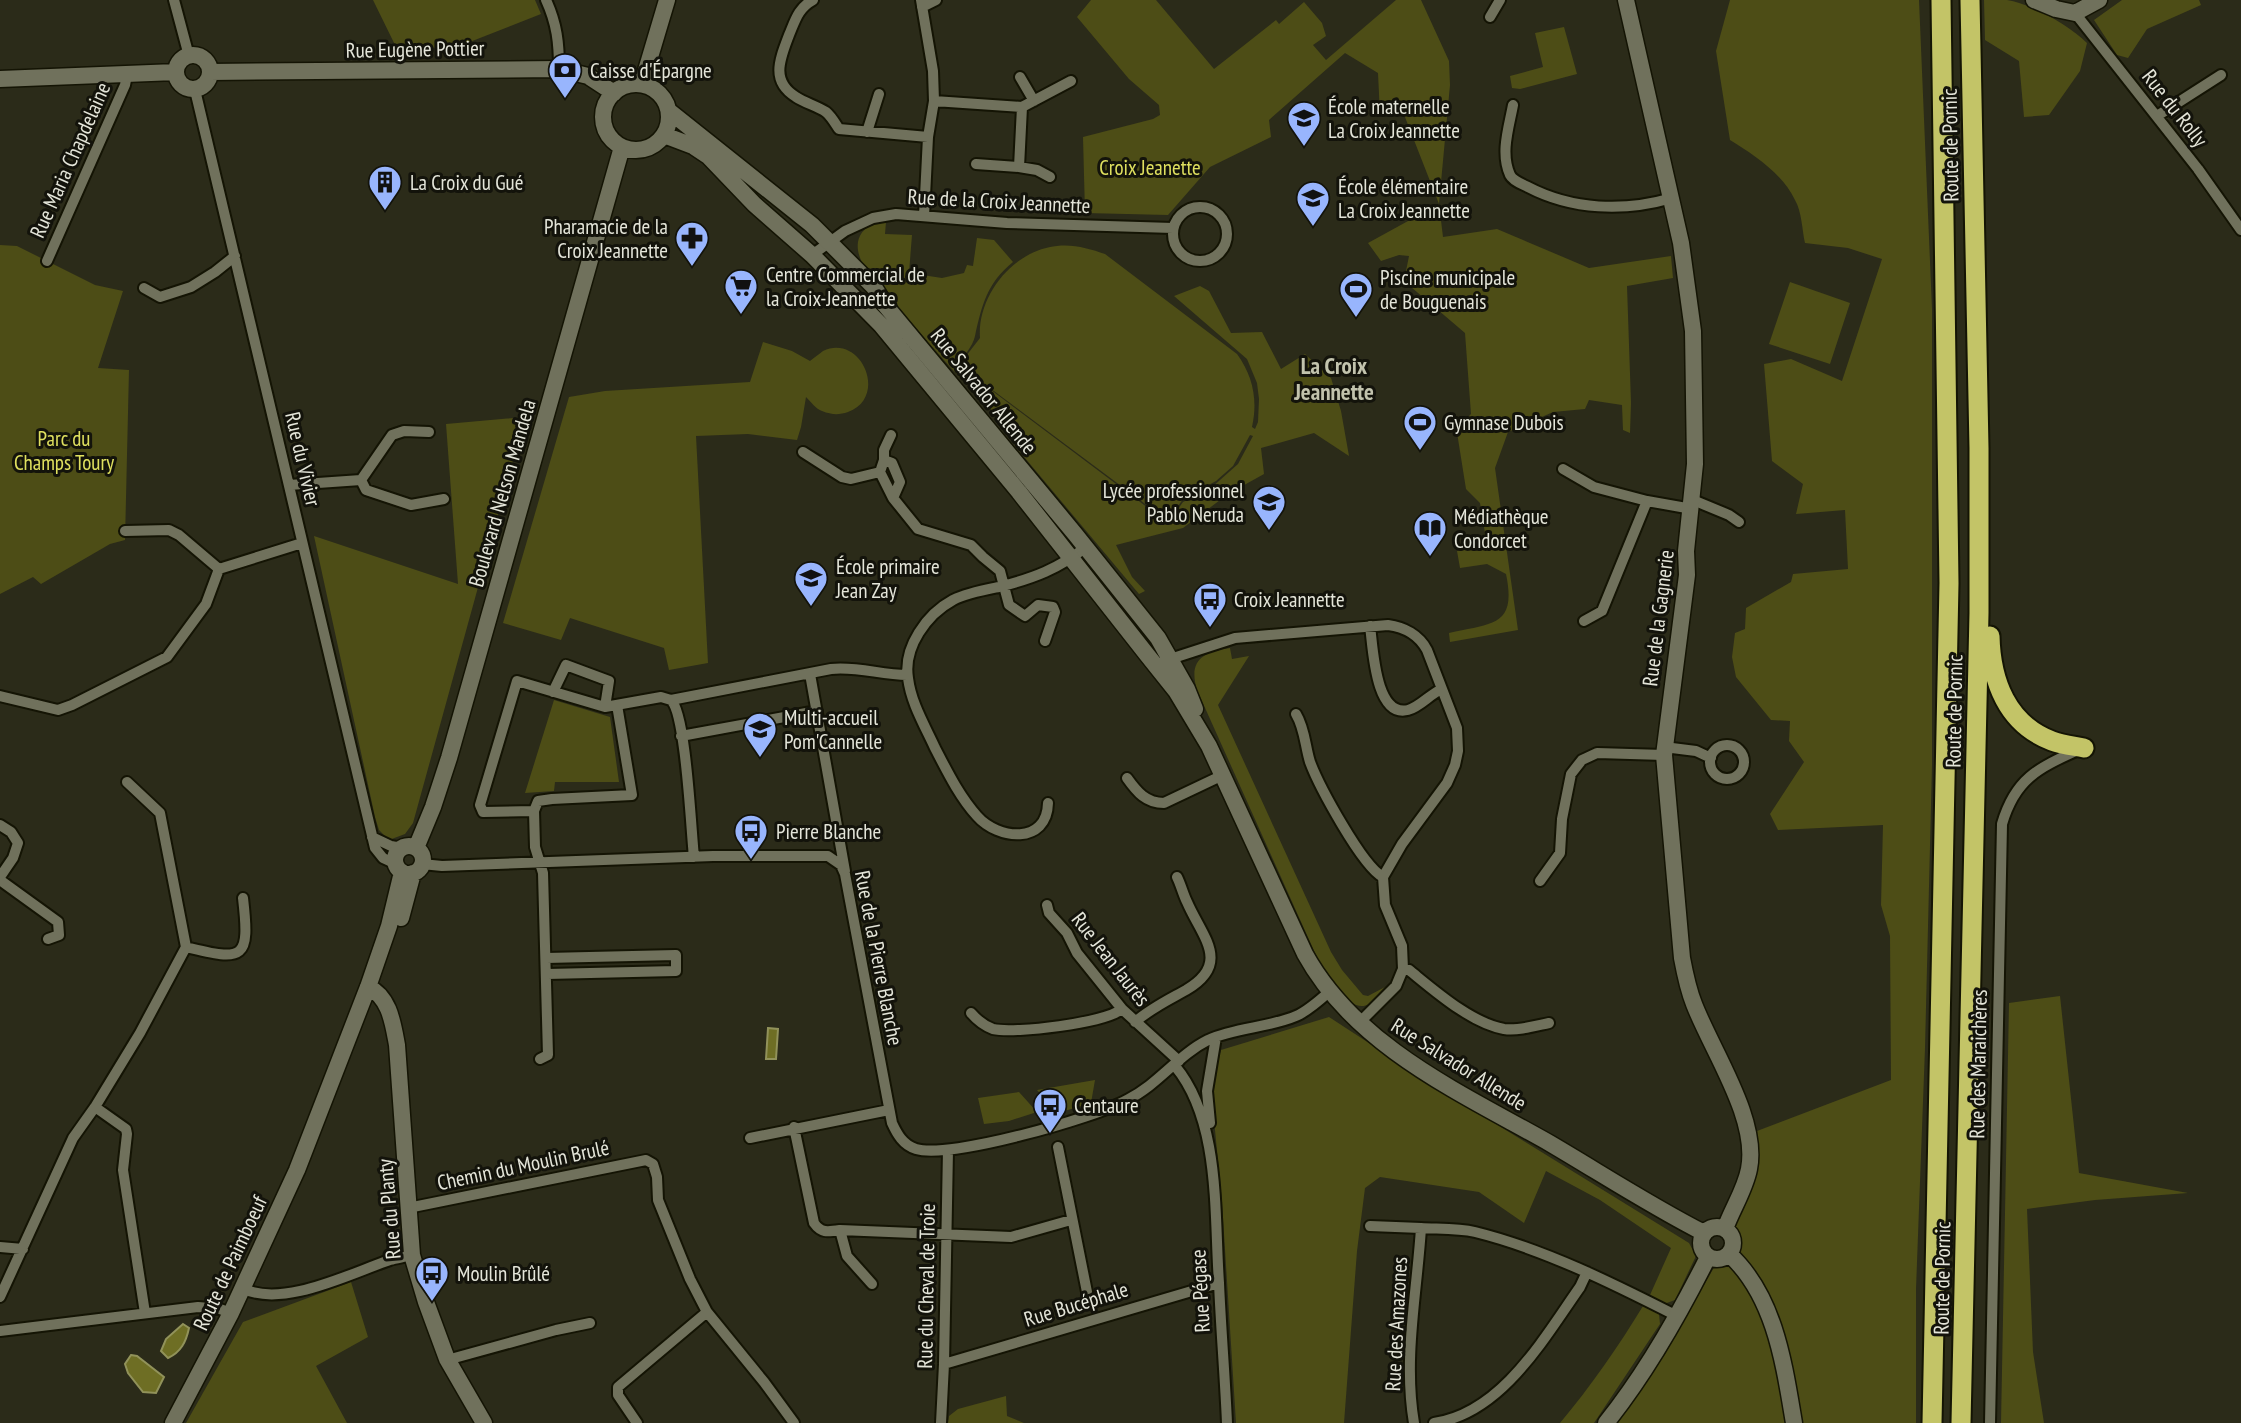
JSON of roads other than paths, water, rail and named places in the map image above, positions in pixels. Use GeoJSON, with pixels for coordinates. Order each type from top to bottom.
{"type":"FeatureCollection","features":[{"type":"Feature","properties":{"kind":"highway","name":"Route de Pornic"},"geometry":{"type":"LineString","coordinates":[[1932,1423],[1949,583],[1941,0]]}},
{"type":"Feature","properties":{"kind":"highway","name":"Route de Pornic"},"geometry":{"type":"LineString","coordinates":[[1961,1423],[1979,567],[1970,3]]}},
{"type":"Feature","properties":{"kind":"highway"},"geometry":{"type":"LineString","coordinates":[[1979,567],[1989,589],[1991,658],[1998,689],[2015,714],[2035,733],[2054,742],[2084,748]]}},
{"type":"Feature","properties":{"kind":"street"},"geometry":{"type":"LineString","coordinates":[[174,0],[189,56]]}},
{"type":"Feature","properties":{"kind":"street"},"geometry":{"type":"LineString","coordinates":[[546,0],[558,29],[559,69]]}},
{"type":"Feature","properties":{"kind":"street"},"geometry":{"type":"LineString","coordinates":[[642,84],[667,0]]}},
{"type":"Feature","properties":{"kind":"street"},"geometry":{"type":"LineString","coordinates":[[813,0],[799,12],[781,58],[778,78],[783,86],[794,96],[827,113],[839,129],[928,137]]}},
{"type":"Feature","properties":{"kind":"street"},"geometry":{"type":"LineString","coordinates":[[924,216],[928,137],[934,101],[933,71],[922,4],[936,0]]}},
{"type":"Feature","properties":{"kind":"street"},"geometry":{"type":"LineString","coordinates":[[1490,17],[1500,0]]}},
{"type":"Feature","properties":{"kind":"street","name":"Rue de la Gagnerie"},"geometry":{"type":"LineString","coordinates":[[1626,0],[1684,259],[1693,331],[1695,445],[1692,505],[1686,551],[1685,589],[1664,751],[1687,983],[1694,1005],[1742,1110],[1750,1146],[1746,1182],[1725,1229]]}},
{"type":"Feature","properties":{"kind":"street"},"geometry":{"type":"LineString","coordinates":[[2034,0],[2075,13],[2099,0]]}},
{"type":"Feature","properties":{"kind":"street","name":"Rue du Rolly"},"geometry":{"type":"LineString","coordinates":[[2075,13],[2157,116],[2241,230]]}},
{"type":"Feature","properties":{"kind":"street"},"geometry":{"type":"LineString","coordinates":[[189,56],[204,59],[210,72],[206,83],[195,90],[181,85],[176,72],[178,63],[189,56]]}},
{"type":"Feature","properties":{"kind":"street","name":"Rue Eugène Pottier"},"geometry":{"type":"LineString","coordinates":[[210,72],[559,69],[587,76],[614,93]]}},
{"type":"Feature","properties":{"kind":"street"},"geometry":{"type":"LineString","coordinates":[[0,79],[176,72]]}},
{"type":"Feature","properties":{"kind":"street","name":"Rue Maria Chapdelaine"},"geometry":{"type":"LineString","coordinates":[[47,261],[125,85],[127,75]]}},
{"type":"Feature","properties":{"kind":"street"},"geometry":{"type":"LineString","coordinates":[[2157,116],[2221,75]]}},
{"type":"Feature","properties":{"kind":"street"},"geometry":{"type":"LineString","coordinates":[[1020,77],[1034,101]]}},
{"type":"Feature","properties":{"kind":"street"},"geometry":{"type":"LineString","coordinates":[[934,101],[1022,107],[1071,81]]}},
{"type":"Feature","properties":{"kind":"street"},"geometry":{"type":"LineString","coordinates":[[642,84],[658,92],[669,111],[669,123],[664,135],[655,144],[634,150],[622,147],[610,137],[603,122],[605,106],[614,93],[627,85],[642,84]]}},
{"type":"Feature","properties":{"kind":"street","name":"Rue du Vivier"},"geometry":{"type":"LineString","coordinates":[[195,90],[375,848],[379,853],[408,868]]}},
{"type":"Feature","properties":{"kind":"street"},"geometry":{"type":"LineString","coordinates":[[867,132],[880,94]]}},
{"type":"Feature","properties":{"kind":"street"},"geometry":{"type":"LineString","coordinates":[[1513,105],[1504,148],[1510,175],[1518,182],[1545,196],[1594,206],[1637,206],[1671,198]]}},
{"type":"Feature","properties":{"kind":"street"},"geometry":{"type":"LineString","coordinates":[[1019,167],[1022,107]]}},
{"type":"Feature","properties":{"kind":"street","name":"Rue Salvador Allende"},"geometry":{"type":"LineString","coordinates":[[669,111],[805,219],[874,287],[885,304],[1086,547],[1170,658],[1187,688],[1209,746],[1305,954],[1330,991],[1360,1022],[1392,1049],[1703,1233]]}},
{"type":"Feature","properties":{"kind":"street","name":"Rue Salvador Allende"},"geometry":{"type":"LineString","coordinates":[[664,135],[693,146],[708,156],[754,204],[811,255],[881,325],[1175,691],[1209,746]]}},
{"type":"Feature","properties":{"kind":"street","name":"Boulevard Nelson Mandela"},"geometry":{"type":"LineString","coordinates":[[408,868],[396,855],[409,848],[433,807],[449,758],[622,147]]}},
{"type":"Feature","properties":{"kind":"street"},"geometry":{"type":"LineString","coordinates":[[976,164],[1038,170],[1050,177]]}},
{"type":"Feature","properties":{"kind":"street"},"geometry":{"type":"LineString","coordinates":[[1202,206],[1221,216],[1227,236],[1217,255],[1211,259],[1196,261],[1183,255],[1178,249],[1174,243],[1173,228],[1184,211],[1202,206]]}},
{"type":"Feature","properties":{"kind":"street","name":"Rue de la Croix Jeannette"},"geometry":{"type":"LineString","coordinates":[[811,255],[845,231],[873,218],[897,214],[1007,223],[1173,228]]}},
{"type":"Feature","properties":{"kind":"street"},"geometry":{"type":"LineString","coordinates":[[144,288],[160,297],[191,287],[235,256]]}},
{"type":"Feature","properties":{"kind":"street"},"geometry":{"type":"LineString","coordinates":[[360,480],[392,435],[404,431],[429,432]]}},
{"type":"Feature","properties":{"kind":"street"},"geometry":{"type":"LineString","coordinates":[[891,435],[884,450],[880,472],[893,498],[918,528],[971,545],[1000,571],[1009,605],[1020,614],[1024,616],[1038,605],[1053,607],[1055,611],[1045,641]]}},
{"type":"Feature","properties":{"kind":"street"},"geometry":{"type":"LineString","coordinates":[[803,452],[842,477],[852,479],[880,472]]}},
{"type":"Feature","properties":{"kind":"street"},"geometry":{"type":"LineString","coordinates":[[884,460],[892,463],[900,482],[893,498]]}},
{"type":"Feature","properties":{"kind":"street"},"geometry":{"type":"LineString","coordinates":[[1563,469],[1594,486],[1647,501],[1692,505],[1729,514],[1739,522]]}},
{"type":"Feature","properties":{"kind":"street"},"geometry":{"type":"LineString","coordinates":[[289,485],[360,480]]}},
{"type":"Feature","properties":{"kind":"street"},"geometry":{"type":"LineString","coordinates":[[360,480],[366,490],[411,505],[444,499]]}},
{"type":"Feature","properties":{"kind":"street"},"geometry":{"type":"LineString","coordinates":[[1584,621],[1602,611],[1647,501]]}},
{"type":"Feature","properties":{"kind":"street"},"geometry":{"type":"LineString","coordinates":[[125,531],[169,530],[219,569]]}},
{"type":"Feature","properties":{"kind":"street"},"geometry":{"type":"LineString","coordinates":[[219,569],[302,543]]}},
{"type":"Feature","properties":{"kind":"street"},"geometry":{"type":"LineString","coordinates":[[1048,803],[1048,812],[1043,823],[1034,830],[1018,835],[984,824],[950,778],[917,709],[907,675],[916,636],[937,611],[954,600],[1044,574],[1086,547]]}},
{"type":"Feature","properties":{"kind":"street"},"geometry":{"type":"LineString","coordinates":[[0,696],[58,710],[167,657],[206,604],[219,569]]}},
{"type":"Feature","properties":{"kind":"street"},"geometry":{"type":"LineString","coordinates":[[1370,626],[1380,689],[1390,705],[1405,711],[1412,709],[1442,689]]}},
{"type":"Feature","properties":{"kind":"street"},"geometry":{"type":"LineString","coordinates":[[1155,666],[1170,658],[1235,638],[1370,626],[1399,626],[1419,639],[1430,656],[1457,728],[1458,751],[1447,783],[1402,844],[1383,877],[1385,905],[1402,946],[1403,969],[1396,986],[1360,1022]]}},
{"type":"Feature","properties":{"kind":"street"},"geometry":{"type":"LineString","coordinates":[[553,692],[566,665],[609,681],[605,707]]}},
{"type":"Feature","properties":{"kind":"street"},"geometry":{"type":"LineString","coordinates":[[534,811],[483,812],[480,804],[517,681],[605,707],[661,697],[671,700],[847,667],[873,673],[907,675]]}},
{"type":"Feature","properties":{"kind":"street"},"geometry":{"type":"LineString","coordinates":[[810,674],[845,874]]}},
{"type":"Feature","properties":{"kind":"street"},"geometry":{"type":"LineString","coordinates":[[671,700],[677,710],[681,736],[694,857]]}},
{"type":"Feature","properties":{"kind":"street"},"geometry":{"type":"LineString","coordinates":[[540,1059],[548,1055],[547,974],[543,873],[536,847],[534,811],[538,802],[552,799],[632,795],[617,705]]}},
{"type":"Feature","properties":{"kind":"street"},"geometry":{"type":"LineString","coordinates":[[681,736],[817,711]]}},
{"type":"Feature","properties":{"kind":"street"},"geometry":{"type":"LineString","coordinates":[[1296,714],[1301,723],[1310,762],[1352,842],[1377,874],[1383,877]]}},
{"type":"Feature","properties":{"kind":"street","name":"Rue des Maraichères"},"geometry":{"type":"LineString","coordinates":[[1990,1423],[2002,824],[2014,794],[2028,776],[2040,767],[2084,748]]}},
{"type":"Feature","properties":{"kind":"street"},"geometry":{"type":"LineString","coordinates":[[1540,881],[1560,853],[1562,820],[1571,774],[1581,760],[1597,753],[1664,751],[1696,751],[1711,758]]}},
{"type":"Feature","properties":{"kind":"street"},"geometry":{"type":"LineString","coordinates":[[1127,778],[1144,798],[1155,803],[1164,803],[1223,775]]}},
{"type":"Feature","properties":{"kind":"street"},"geometry":{"type":"LineString","coordinates":[[0,1297],[73,1138],[140,1032],[186,947],[160,813],[127,782]]}},
{"type":"Feature","properties":{"kind":"street"},"geometry":{"type":"LineString","coordinates":[[0,825],[11,832],[18,843],[13,858],[0,878],[58,922],[59,934],[48,939]]}},
{"type":"Feature","properties":{"kind":"street"},"geometry":{"type":"LineString","coordinates":[[372,837],[391,846],[409,848],[422,854],[408,868]]}},
{"type":"Feature","properties":{"kind":"street","name":"Rue de la Pierre Blanche"},"geometry":{"type":"LineString","coordinates":[[408,868],[822,854],[841,865],[845,874],[891,1123],[905,1144],[916,1149],[948,1150],[1024,1134],[1093,1115],[1140,1093],[1191,1050],[1216,1037],[1297,1016],[1330,991]]}},
{"type":"Feature","properties":{"kind":"street","name":"Route de Paimboeuf"},"geometry":{"type":"LineString","coordinates":[[173,1423],[231,1313],[318,1117],[372,989],[408,868]]}},
{"type":"Feature","properties":{"kind":"street"},"geometry":{"type":"LineString","coordinates":[[1135,1022],[1153,1007],[1197,983],[1204,976],[1211,961],[1212,954],[1206,937],[1177,877]]}},
{"type":"Feature","properties":{"kind":"street"},"geometry":{"type":"LineString","coordinates":[[186,947],[222,957],[231,956],[244,946],[247,934],[243,898]]}},
{"type":"Feature","properties":{"kind":"street","name":"Rue Jean Jaurès"},"geometry":{"type":"LineString","coordinates":[[1047,905],[1049,913],[1067,933],[1077,953],[1122,1009],[1177,1063]]}},
{"type":"Feature","properties":{"kind":"street"},"geometry":{"type":"LineString","coordinates":[[546,958],[676,955],[676,971],[547,974]]}},
{"type":"Feature","properties":{"kind":"street"},"geometry":{"type":"LineString","coordinates":[[1403,969],[1462,1011],[1502,1029],[1549,1023]]}},
{"type":"Feature","properties":{"kind":"street","name":"Rue du Planty"},"geometry":{"type":"LineString","coordinates":[[372,989],[383,996],[397,1045],[412,1255],[447,1360],[484,1423]]}},
{"type":"Feature","properties":{"kind":"street"},"geometry":{"type":"LineString","coordinates":[[971,1013],[990,1028],[1013,1032],[1095,1020],[1122,1009]]}},
{"type":"Feature","properties":{"kind":"street","name":"Rue Pégase"},"geometry":{"type":"LineString","coordinates":[[1210,1157],[1212,1140],[1207,1091],[1216,1037]]}},
{"type":"Feature","properties":{"kind":"street","name":"Rue Pégase"},"geometry":{"type":"LineString","coordinates":[[1177,1063],[1200,1110],[1210,1157],[1227,1423]]}},
{"type":"Feature","properties":{"kind":"street"},"geometry":{"type":"LineString","coordinates":[[95,1107],[126,1129],[123,1170],[145,1312]]}},
{"type":"Feature","properties":{"kind":"street"},"geometry":{"type":"LineString","coordinates":[[750,1138],[889,1110]]}},
{"type":"Feature","properties":{"kind":"street"},"geometry":{"type":"LineString","coordinates":[[794,1127],[814,1223],[818,1230],[1012,1237],[1071,1220]]}},
{"type":"Feature","properties":{"kind":"street"},"geometry":{"type":"LineString","coordinates":[[1058,1147],[1087,1292]]}},
{"type":"Feature","properties":{"kind":"street","name":"Rue du Cheval de Troie"},"geometry":{"type":"LineString","coordinates":[[941,1423],[948,1150]]}},
{"type":"Feature","properties":{"kind":"street","name":"Chemin du Moulin Brulé"},"geometry":{"type":"LineString","coordinates":[[408,1208],[646,1160],[653,1164],[657,1177],[658,1200],[690,1279],[707,1312]]}},
{"type":"Feature","properties":{"kind":"street","name":"Rue des Amazones"},"geometry":{"type":"LineString","coordinates":[[1370,1226],[1473,1232],[1587,1272],[1677,1316]]}},
{"type":"Feature","properties":{"kind":"street","name":"Rue des Amazones"},"geometry":{"type":"LineString","coordinates":[[1414,1423],[1410,1397],[1413,1318],[1421,1228]]}},
{"type":"Feature","properties":{"kind":"street"},"geometry":{"type":"LineString","coordinates":[[1711,1228],[1725,1229],[1733,1240],[1729,1254],[1721,1259],[1708,1257],[1700,1244],[1703,1233],[1711,1228]]}},
{"type":"Feature","properties":{"kind":"street"},"geometry":{"type":"LineString","coordinates":[[839,1230],[847,1256],[872,1284]]}},
{"type":"Feature","properties":{"kind":"street"},"geometry":{"type":"LineString","coordinates":[[0,1247],[23,1249]]}},
{"type":"Feature","properties":{"kind":"street"},"geometry":{"type":"LineString","coordinates":[[1729,1254],[1741,1265],[1771,1319],[1781,1354],[1794,1423]]}},
{"type":"Feature","properties":{"kind":"street"},"geometry":{"type":"LineString","coordinates":[[242,1288],[253,1293],[309,1289],[412,1255]]}},
{"type":"Feature","properties":{"kind":"street"},"geometry":{"type":"LineString","coordinates":[[1606,1423],[1640,1378],[1708,1257]]}},
{"type":"Feature","properties":{"kind":"street"},"geometry":{"type":"LineString","coordinates":[[1434,1423],[1448,1422],[1478,1405],[1521,1371],[1580,1287],[1587,1272]]}},
{"type":"Feature","properties":{"kind":"street","name":"Rue Bucéphale"},"geometry":{"type":"LineString","coordinates":[[944,1364],[1219,1283]]}},
{"type":"Feature","properties":{"kind":"street"},"geometry":{"type":"LineString","coordinates":[[0,1331],[198,1307],[231,1313]]}},
{"type":"Feature","properties":{"kind":"street"},"geometry":{"type":"LineString","coordinates":[[636,1423],[618,1395],[618,1387],[707,1312],[794,1423]]}},
{"type":"Feature","properties":{"kind":"street"},"geometry":{"type":"LineString","coordinates":[[447,1360],[590,1323]]}},
{"type":"Feature","properties":{"kind":"place","name":"Caisse d'Épargne"},"geometry":{"type":"Point","coordinates":[565,100]}},
{"type":"Feature","properties":{"kind":"place","name":"École maternelle La Croix Jeannette"},"geometry":{"type":"Point","coordinates":[1304,148]}},
{"type":"Feature","properties":{"kind":"place","name":"La Croix du Gué"},"geometry":{"type":"Point","coordinates":[385,212]}},
{"type":"Feature","properties":{"kind":"place","name":"École élémentaire La Croix Jeannette"},"geometry":{"type":"Point","coordinates":[1313,228]}},
{"type":"Feature","properties":{"kind":"place","name":"Pharamacie de la Croix Jeannette"},"geometry":{"type":"Point","coordinates":[692,268]}},
{"type":"Feature","properties":{"kind":"place","name":"Centre Commercial de la Croix-Jeannette"},"geometry":{"type":"Point","coordinates":[741,316]}},
{"type":"Feature","properties":{"kind":"place","name":"Piscine municipale de Bouguenais"},"geometry":{"type":"Point","coordinates":[1356,319]}},
{"type":"Feature","properties":{"kind":"place","name":"Gymnase Dubois"},"geometry":{"type":"Point","coordinates":[1420,452]}},
{"type":"Feature","properties":{"kind":"place","name":"Lycée professionnel Pablo Neruda"},"geometry":{"type":"Point","coordinates":[1269,532]}},
{"type":"Feature","properties":{"kind":"place","name":"Médiathèque Condorcet"},"geometry":{"type":"Point","coordinates":[1430,558]}},
{"type":"Feature","properties":{"kind":"place","name":"École primaire Jean Zay"},"geometry":{"type":"Point","coordinates":[811,608]}},
{"type":"Feature","properties":{"kind":"place","name":"Croix Jeannette"},"geometry":{"type":"Point","coordinates":[1210,629]}},
{"type":"Feature","properties":{"kind":"place","name":"Multi-accueil Pom'Cannelle"},"geometry":{"type":"Point","coordinates":[760,759]}},
{"type":"Feature","properties":{"kind":"place","name":"Pierre Blanche"},"geometry":{"type":"Point","coordinates":[751,861]}},
{"type":"Feature","properties":{"kind":"place","name":"Centaure"},"geometry":{"type":"Point","coordinates":[1050,1135]}},
{"type":"Feature","properties":{"kind":"place","name":"Moulin Brûlé"},"geometry":{"type":"Point","coordinates":[432,1303]}},
{"type":"Feature","properties":{"kind":"district","name":"La Croix Jeannette"},"geometry":{"type":"Point","coordinates":[1334,378]}},
{"type":"Feature","properties":{"kind":"park label","name":"Croix Jeanette"},"geometry":{"type":"Point","coordinates":[1150,167]}},
{"type":"Feature","properties":{"kind":"park label","name":"Parc du Champs Toury"},"geometry":{"type":"Point","coordinates":[64,450]}}]}
